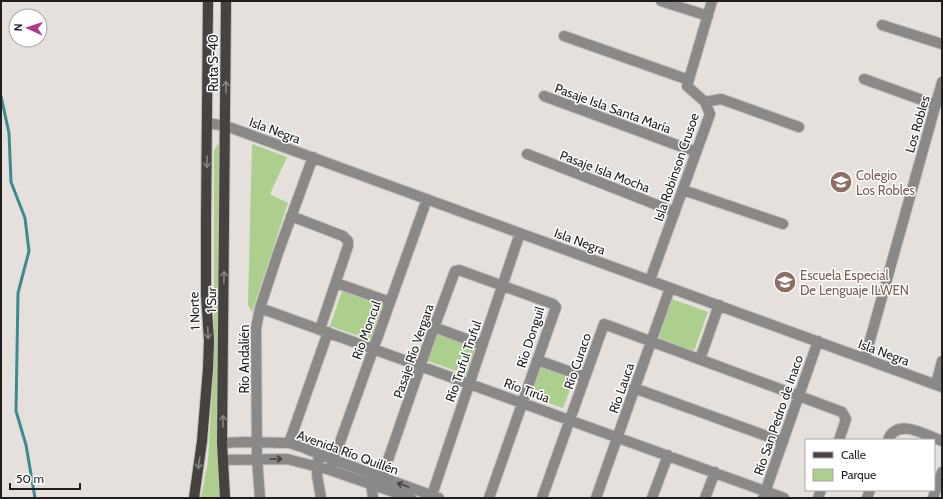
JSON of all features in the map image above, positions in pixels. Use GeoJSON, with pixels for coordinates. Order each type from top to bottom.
{"type":"FeatureCollection","features":[{"type":"Feature","properties":{"kind":"main road","name":"Ruta S-40"},"geometry":{"type":"LineString","coordinates":[[208,1],[208,122]]}},
{"type":"Feature","properties":{"kind":"main road","name":"Ruta S-40"},"geometry":{"type":"LineString","coordinates":[[226,1],[226,126]]}},
{"type":"Feature","properties":{"kind":"main road","name":"1 Norte"},"geometry":{"type":"LineString","coordinates":[[194,498],[202,441],[208,369],[209,341],[206,295],[206,220],[208,122]]}},
{"type":"Feature","properties":{"kind":"main road","name":"1 Sur"},"geometry":{"type":"LineString","coordinates":[[225,498],[222,443],[226,126]]}},
{"type":"Feature","properties":{"kind":"street"},"geometry":{"type":"LineString","coordinates":[[661,1],[708,16]]}},
{"type":"Feature","properties":{"kind":"street"},"geometry":{"type":"LineString","coordinates":[[564,36],[689,80],[712,1]]}},
{"type":"Feature","properties":{"kind":"street"},"geometry":{"type":"LineString","coordinates":[[882,25],[942,44]]}},
{"type":"Feature","properties":{"kind":"street"},"geometry":{"type":"LineString","coordinates":[[864,79],[936,105]]}},
{"type":"Feature","properties":{"kind":"street","name":"Isla Robinson Crusoe"},"geometry":{"type":"LineString","coordinates":[[650,280],[710,114],[705,102],[687,86],[689,80]]}},
{"type":"Feature","properties":{"kind":"street","name":"Los Robles"},"geometry":{"type":"LineString","coordinates":[[865,358],[942,82]]}},
{"type":"Feature","properties":{"kind":"street","name":"Pasaje Isla Santa María"},"geometry":{"type":"LineString","coordinates":[[544,96],[696,152]]}},
{"type":"Feature","properties":{"kind":"street"},"geometry":{"type":"LineString","coordinates":[[705,102],[721,99],[799,127]]}},
{"type":"Feature","properties":{"kind":"street","name":"Isla Negra"},"geometry":{"type":"LineString","coordinates":[[208,122],[226,126],[313,157],[939,385]]}},
{"type":"Feature","properties":{"kind":"street","name":"Pasaje Isla Mocha"},"geometry":{"type":"LineString","coordinates":[[527,154],[675,212]]}},
{"type":"Feature","properties":{"kind":"street","name":"Río Andalién"},"geometry":{"type":"LineString","coordinates":[[260,498],[257,459],[256,328],[260,308],[291,216],[313,157]]}},
{"type":"Feature","properties":{"kind":"street"},"geometry":{"type":"LineString","coordinates":[[682,190],[783,224]]}},
{"type":"Feature","properties":{"kind":"street","name":"Río Moncul"},"geometry":{"type":"LineString","coordinates":[[332,465],[427,199]]}},
{"type":"Feature","properties":{"kind":"street"},"geometry":{"type":"LineString","coordinates":[[290,444],[348,246],[348,241],[343,236],[291,216]]}},
{"type":"Feature","properties":{"kind":"street","name":"Río Truful Truful"},"geometry":{"type":"LineString","coordinates":[[434,497],[469,383],[520,232]]}},
{"type":"Feature","properties":{"kind":"street","name":"Pasaje Río Vergara"},"geometry":{"type":"LineString","coordinates":[[377,481],[421,366],[455,271],[459,270],[502,285]]}},
{"type":"Feature","properties":{"kind":"street"},"geometry":{"type":"LineString","coordinates":[[336,283],[390,302]]}},
{"type":"Feature","properties":{"kind":"street","name":"Río Donguil"},"geometry":{"type":"LineString","coordinates":[[489,498],[556,307],[553,304],[502,285]]}},
{"type":"Feature","properties":{"kind":"street","name":"Río Lauca"},"geometry":{"type":"LineString","coordinates":[[596,498],[670,288]]}},
{"type":"Feature","properties":{"kind":"street"},"geometry":{"type":"LineString","coordinates":[[700,360],[720,305]]}},
{"type":"Feature","properties":{"kind":"street","name":"Río Tirúa"},"geometry":{"type":"LineString","coordinates":[[260,308],[715,472],[764,495],[784,498]]}},
{"type":"Feature","properties":{"kind":"street","name":"Río Curaco"},"geometry":{"type":"LineString","coordinates":[[542,498],[604,324],[651,342]]}},
{"type":"Feature","properties":{"kind":"street"},"geometry":{"type":"LineString","coordinates":[[434,327],[482,345]]}},
{"type":"Feature","properties":{"kind":"street","name":"Río San Pedro de Inaco"},"geometry":{"type":"LineString","coordinates":[[764,495],[818,341]]}},
{"type":"Feature","properties":{"kind":"street"},"geometry":{"type":"LineString","coordinates":[[651,342],[842,412],[846,422],[839,439]]}},
{"type":"Feature","properties":{"kind":"street"},"geometry":{"type":"LineString","coordinates":[[537,360],[585,377]]}},
{"type":"Feature","properties":{"kind":"street"},"geometry":{"type":"LineString","coordinates":[[939,385],[942,360]]}},
{"type":"Feature","properties":{"kind":"street"},"geometry":{"type":"LineString","coordinates":[[634,388],[783,442]]}},
{"type":"Feature","properties":{"kind":"street"},"geometry":{"type":"LineString","coordinates":[[888,439],[890,435],[895,431],[904,428],[942,441]]}},
{"type":"Feature","properties":{"kind":"street","name":"Avenida Río Quillén"},"geometry":{"type":"LineString","coordinates":[[222,443],[257,442],[290,444],[320,454],[332,465],[377,481],[434,497]]}},
{"type":"Feature","properties":{"kind":"street"},"geometry":{"type":"LineString","coordinates":[[320,454],[317,466],[321,498]]}},
{"type":"Feature","properties":{"kind":"street"},"geometry":{"type":"LineString","coordinates":[[652,498],[668,456]]}},
{"type":"Feature","properties":{"kind":"street","name":"Avenida Río Quillén"},"geometry":{"type":"LineString","coordinates":[[223,460],[287,459],[317,466],[332,465]]}},
{"type":"Feature","properties":{"kind":"street"},"geometry":{"type":"LineString","coordinates":[[705,498],[715,472]]}},
{"type":"Feature","properties":{"kind":"street"},"geometry":{"type":"LineString","coordinates":[[933,498],[942,472]]}},
{"type":"Feature","properties":{"kind":"street"},"geometry":{"type":"LineString","coordinates":[[373,498],[377,481]]}},
{"type":"Feature","properties":{"kind":"street","name":"Avenida Río Quillén"},"geometry":{"type":"LineString","coordinates":[[377,481],[411,498]]}},
{"type":"Feature","properties":{"kind":"green space"},"geometry":{"type":"Polygon","coordinates":[[[219,142],[220,473],[222,498],[201,498],[208,461],[214,357],[214,151],[219,142]]]}},
{"type":"Feature","properties":{"kind":"green space"},"geometry":{"type":"Polygon","coordinates":[[[252,144],[287,157],[270,194],[288,203],[252,312],[248,305],[252,144]]]}},
{"type":"Feature","properties":{"kind":"green space"},"geometry":{"type":"Polygon","coordinates":[[[342,291],[385,306],[373,341],[330,326],[342,291]]]}},
{"type":"Feature","properties":{"kind":"green space"},"geometry":{"type":"Polygon","coordinates":[[[672,299],[708,312],[694,351],[659,338],[672,299]]]}},
{"type":"Feature","properties":{"kind":"green space"},"geometry":{"type":"Polygon","coordinates":[[[435,332],[475,349],[468,375],[425,360],[435,332]]]}},
{"type":"Feature","properties":{"kind":"green space"},"geometry":{"type":"Polygon","coordinates":[[[537,365],[574,379],[563,408],[526,395],[537,365]]]}},
{"type":"Feature","properties":{"kind":"waterway"},"geometry":{"type":"LineString","coordinates":[[1,96],[9,133],[11,182],[25,218],[29,251],[18,293],[16,411],[26,445],[35,498]]}},
{"type":"Feature","properties":{"kind":"place","name":"Colegio Los Robles"},"geometry":{"type":"Point","coordinates":[841,182]}},
{"type":"Feature","properties":{"kind":"place","name":"Escuela Especial De Lenguaje ILWEN"},"geometry":{"type":"Point","coordinates":[785,282]}}]}
